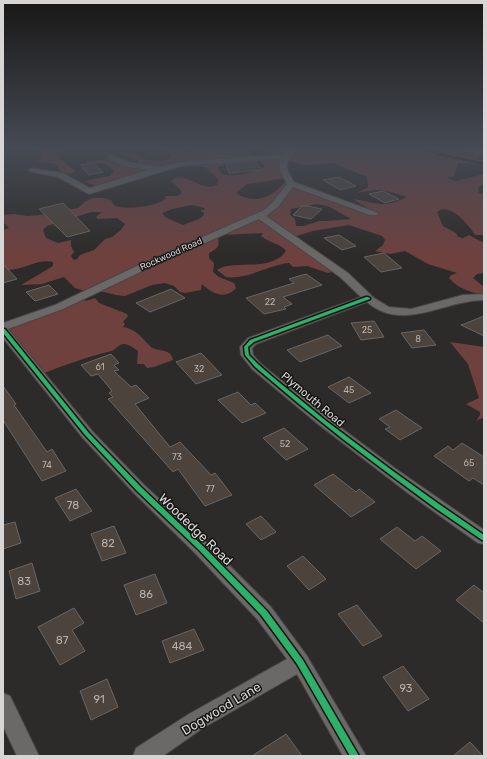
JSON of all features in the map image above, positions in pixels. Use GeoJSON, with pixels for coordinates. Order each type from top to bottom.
{"type":"FeatureCollection","features":[{"type":"Feature","properties":{"kind":"street"},"geometry":{"type":"LineString","coordinates":[[77,184],[89,191],[111,184]]}},
{"type":"Feature","properties":{"kind":"street","name":"Rockwood Road"},"geometry":{"type":"LineString","coordinates":[[3,329],[59,307],[145,266],[259,215],[275,206],[291,184]]}},
{"type":"Feature","properties":{"kind":"street"},"geometry":{"type":"LineString","coordinates":[[292,184],[373,213]]}},
{"type":"Feature","properties":{"kind":"street"},"geometry":{"type":"LineString","coordinates":[[259,215],[343,274],[368,298],[382,308],[395,312],[420,311],[459,299],[484,297]]}},
{"type":"Feature","properties":{"kind":"street","name":"Plymouth Road"},"geometry":{"type":"LineString","coordinates":[[368,298],[252,341],[246,347],[246,355],[356,447],[484,538]]}},
{"type":"Feature","properties":{"kind":"street","name":"Woodedge Road"},"geometry":{"type":"LineString","coordinates":[[3,329],[87,434],[139,489],[201,548],[264,613],[300,662],[355,756]]}},
{"type":"Feature","properties":{"kind":"street","name":"Dogwood Lane"},"geometry":{"type":"LineString","coordinates":[[144,756],[196,720],[300,662]]}},
{"type":"Feature","properties":{"kind":"street"},"geometry":{"type":"LineString","coordinates":[[3,703],[28,756]]}},
{"type":"Feature","properties":{"kind":"shaded area"},"geometry":{"type":"Polygon","coordinates":[[[91,184],[124,184],[118,186],[91,184]]]}},
{"type":"Feature","properties":{"kind":"shaded area"},"geometry":{"type":"Polygon","coordinates":[[[175,184],[200,184],[211,187],[217,185],[246,184],[236,193],[249,199],[256,199],[269,196],[283,184],[292,184],[373,212],[353,199],[386,204],[399,201],[407,197],[382,190],[357,193],[368,187],[368,184],[482,184],[478,188],[479,193],[484,194],[484,235],[475,235],[469,226],[453,212],[442,209],[437,212],[443,226],[456,233],[458,237],[463,238],[469,235],[484,243],[484,273],[477,274],[473,278],[484,287],[484,295],[465,290],[456,285],[449,278],[451,275],[457,273],[428,264],[405,251],[390,254],[375,251],[383,245],[385,240],[382,236],[349,225],[313,231],[293,237],[332,269],[332,272],[328,273],[307,266],[293,267],[289,263],[273,266],[242,276],[226,277],[217,270],[232,265],[262,264],[271,262],[279,258],[286,251],[281,246],[261,236],[263,233],[223,235],[218,239],[217,248],[209,253],[209,258],[214,263],[213,272],[219,277],[234,283],[236,288],[232,292],[223,295],[210,291],[202,284],[201,290],[185,293],[180,292],[174,286],[165,283],[152,285],[125,296],[116,295],[96,290],[85,291],[75,288],[64,277],[42,284],[21,285],[53,266],[53,262],[48,261],[3,271],[3,230],[9,228],[3,222],[3,215],[40,215],[78,208],[86,201],[93,198],[104,198],[111,200],[114,205],[118,207],[141,207],[163,201],[166,198],[165,196],[177,196],[181,194],[181,190],[175,184]],[[317,204],[291,209],[290,215],[295,219],[296,226],[304,226],[319,221],[351,219],[328,206],[317,204]],[[192,205],[172,209],[162,213],[165,217],[183,225],[199,219],[204,215],[204,213],[200,210],[204,210],[205,208],[192,205]],[[91,212],[47,226],[43,230],[46,238],[58,243],[71,240],[71,246],[74,252],[71,256],[74,260],[80,255],[94,250],[105,239],[112,237],[121,230],[125,224],[117,218],[98,219],[96,217],[102,212],[91,212]]]}},
{"type":"Feature","properties":{"kind":"shaded area"},"geometry":{"type":"Polygon","coordinates":[[[82,297],[86,301],[95,298],[99,303],[127,314],[128,316],[123,322],[125,324],[123,327],[135,332],[153,348],[170,353],[173,360],[147,368],[144,364],[137,364],[138,351],[130,345],[124,344],[113,350],[39,375],[3,327],[82,297]]]}},
{"type":"Feature","properties":{"kind":"shaded area"},"geometry":{"type":"Polygon","coordinates":[[[450,342],[484,347],[484,417],[476,421],[480,415],[480,412],[466,404],[479,398],[468,364],[450,342]]]}},
{"type":"Feature","properties":{"kind":"building"},"geometry":{"type":"Polygon","coordinates":[[[331,184],[353,184],[356,186],[340,190],[331,184]]]}},
{"type":"Feature","properties":{"kind":"building"},"geometry":{"type":"Polygon","coordinates":[[[383,191],[399,199],[385,203],[369,194],[383,191]]]}},
{"type":"Feature","properties":{"kind":"building"},"geometry":{"type":"Polygon","coordinates":[[[63,203],[90,231],[67,237],[39,209],[63,203]]]}},
{"type":"Feature","properties":{"kind":"building"},"geometry":{"type":"Polygon","coordinates":[[[302,206],[322,209],[311,219],[293,215],[302,206]]]}},
{"type":"Feature","properties":{"kind":"building"},"geometry":{"type":"Polygon","coordinates":[[[339,235],[356,246],[342,250],[324,238],[339,235]]]}},
{"type":"Feature","properties":{"kind":"building"},"geometry":{"type":"Polygon","coordinates":[[[384,253],[402,268],[381,272],[364,257],[384,253]]]}},
{"type":"Feature","properties":{"kind":"building"},"geometry":{"type":"Polygon","coordinates":[[[3,264],[17,279],[3,283],[3,264]]]}},
{"type":"Feature","properties":{"kind":"building"},"geometry":{"type":"Polygon","coordinates":[[[306,274],[322,285],[283,297],[292,304],[284,307],[286,309],[264,314],[246,298],[294,283],[289,279],[306,274]]]}},
{"type":"Feature","properties":{"kind":"building"},"geometry":{"type":"Polygon","coordinates":[[[49,285],[58,294],[35,301],[26,292],[49,285]]]}},
{"type":"Feature","properties":{"kind":"building"},"geometry":{"type":"Polygon","coordinates":[[[171,289],[185,298],[150,312],[136,303],[171,289]]]}},
{"type":"Feature","properties":{"kind":"building"},"geometry":{"type":"Polygon","coordinates":[[[484,316],[484,336],[461,325],[464,324],[484,316]]]}},
{"type":"Feature","properties":{"kind":"building"},"geometry":{"type":"Polygon","coordinates":[[[374,321],[384,337],[361,340],[351,323],[374,321]]]}},
{"type":"Feature","properties":{"kind":"building"},"geometry":{"type":"Polygon","coordinates":[[[424,330],[436,345],[412,348],[401,333],[424,330]]]}},
{"type":"Feature","properties":{"kind":"building"},"geometry":{"type":"Polygon","coordinates":[[[328,335],[342,346],[300,362],[287,350],[328,335]]]}},
{"type":"Feature","properties":{"kind":"building"},"geometry":{"type":"Polygon","coordinates":[[[201,353],[222,375],[196,384],[176,362],[201,353]]]}},
{"type":"Feature","properties":{"kind":"building"},"geometry":{"type":"Polygon","coordinates":[[[111,354],[119,363],[114,365],[119,370],[114,371],[131,387],[136,385],[149,398],[135,404],[170,447],[180,442],[211,475],[215,473],[232,495],[205,506],[178,469],[173,472],[108,399],[113,397],[109,393],[112,391],[98,374],[91,376],[81,365],[111,354]]]}},
{"type":"Feature","properties":{"kind":"building"},"geometry":{"type":"Polygon","coordinates":[[[349,377],[371,393],[349,403],[328,387],[349,377]]]}},
{"type":"Feature","properties":{"kind":"building"},"geometry":{"type":"Polygon","coordinates":[[[3,386],[16,404],[14,405],[47,452],[52,449],[66,471],[42,481],[3,420],[3,386]]]}},
{"type":"Feature","properties":{"kind":"building"},"geometry":{"type":"Polygon","coordinates":[[[238,392],[251,405],[255,403],[266,413],[242,423],[218,400],[238,392]]]}},
{"type":"Feature","properties":{"kind":"building"},"geometry":{"type":"Polygon","coordinates":[[[396,410],[422,428],[400,440],[385,429],[390,427],[379,419],[396,410]]]}},
{"type":"Feature","properties":{"kind":"building"},"geometry":{"type":"Polygon","coordinates":[[[284,428],[308,449],[286,460],[263,438],[284,428]]]}},
{"type":"Feature","properties":{"kind":"building"},"geometry":{"type":"Polygon","coordinates":[[[462,443],[484,457],[484,485],[473,478],[469,481],[434,456],[448,446],[453,450],[462,443]]]}},
{"type":"Feature","properties":{"kind":"building"},"geometry":{"type":"Polygon","coordinates":[[[333,474],[356,492],[359,489],[375,502],[351,517],[314,485],[333,474]]]}},
{"type":"Feature","properties":{"kind":"building"},"geometry":{"type":"Polygon","coordinates":[[[76,489],[92,511],[70,521],[55,498],[76,489]]]}},
{"type":"Feature","properties":{"kind":"building"},"geometry":{"type":"Polygon","coordinates":[[[261,516],[276,532],[261,540],[246,524],[261,516]]]}},
{"type":"Feature","properties":{"kind":"building"},"geometry":{"type":"Polygon","coordinates":[[[15,522],[21,543],[3,549],[3,525],[15,522]]]}},
{"type":"Feature","properties":{"kind":"building"},"geometry":{"type":"Polygon","coordinates":[[[114,526],[126,553],[102,561],[91,534],[114,526]]]}},
{"type":"Feature","properties":{"kind":"building"},"geometry":{"type":"Polygon","coordinates":[[[397,527],[415,541],[422,536],[441,551],[416,569],[380,539],[397,527]]]}},
{"type":"Feature","properties":{"kind":"building"},"geometry":{"type":"Polygon","coordinates":[[[303,556],[326,579],[309,590],[287,566],[303,556]]]}},
{"type":"Feature","properties":{"kind":"building"},"geometry":{"type":"Polygon","coordinates":[[[32,563],[40,591],[16,599],[9,571],[32,563]]]}},
{"type":"Feature","properties":{"kind":"building"},"geometry":{"type":"Polygon","coordinates":[[[155,574],[167,603],[136,615],[124,585],[155,574]]]}},
{"type":"Feature","properties":{"kind":"building"},"geometry":{"type":"Polygon","coordinates":[[[474,585],[484,593],[484,623],[456,600],[474,585]]]}},
{"type":"Feature","properties":{"kind":"building"},"geometry":{"type":"Polygon","coordinates":[[[357,605],[382,636],[363,646],[338,614],[357,605]]]}},
{"type":"Feature","properties":{"kind":"building"},"geometry":{"type":"Polygon","coordinates":[[[74,608],[84,623],[72,630],[85,651],[60,665],[38,627],[74,608]]]}},
{"type":"Feature","properties":{"kind":"building"},"geometry":{"type":"Polygon","coordinates":[[[194,629],[204,650],[170,663],[162,641],[194,629]]]}},
{"type":"Feature","properties":{"kind":"building"},"geometry":{"type":"Polygon","coordinates":[[[403,666],[429,699],[408,711],[383,677],[403,666]]]}},
{"type":"Feature","properties":{"kind":"building"},"geometry":{"type":"Polygon","coordinates":[[[107,679],[118,707],[91,720],[80,691],[107,679]]]}},
{"type":"Feature","properties":{"kind":"building"},"geometry":{"type":"Polygon","coordinates":[[[286,734],[302,756],[252,756],[286,734]]]}},
{"type":"Feature","properties":{"kind":"building"},"geometry":{"type":"Polygon","coordinates":[[[470,742],[483,756],[453,756],[470,742]]]}},
{"type":"Feature","properties":{"kind":"cycle path"},"geometry":{"type":"LineString","coordinates":[[368,298],[252,341],[246,347],[247,355],[272,379],[368,456],[484,538]]}},
{"type":"Feature","properties":{"kind":"cycle path"},"geometry":{"type":"LineString","coordinates":[[3,330],[87,434],[139,489],[201,548],[264,613],[300,662],[355,756]]}}]}
